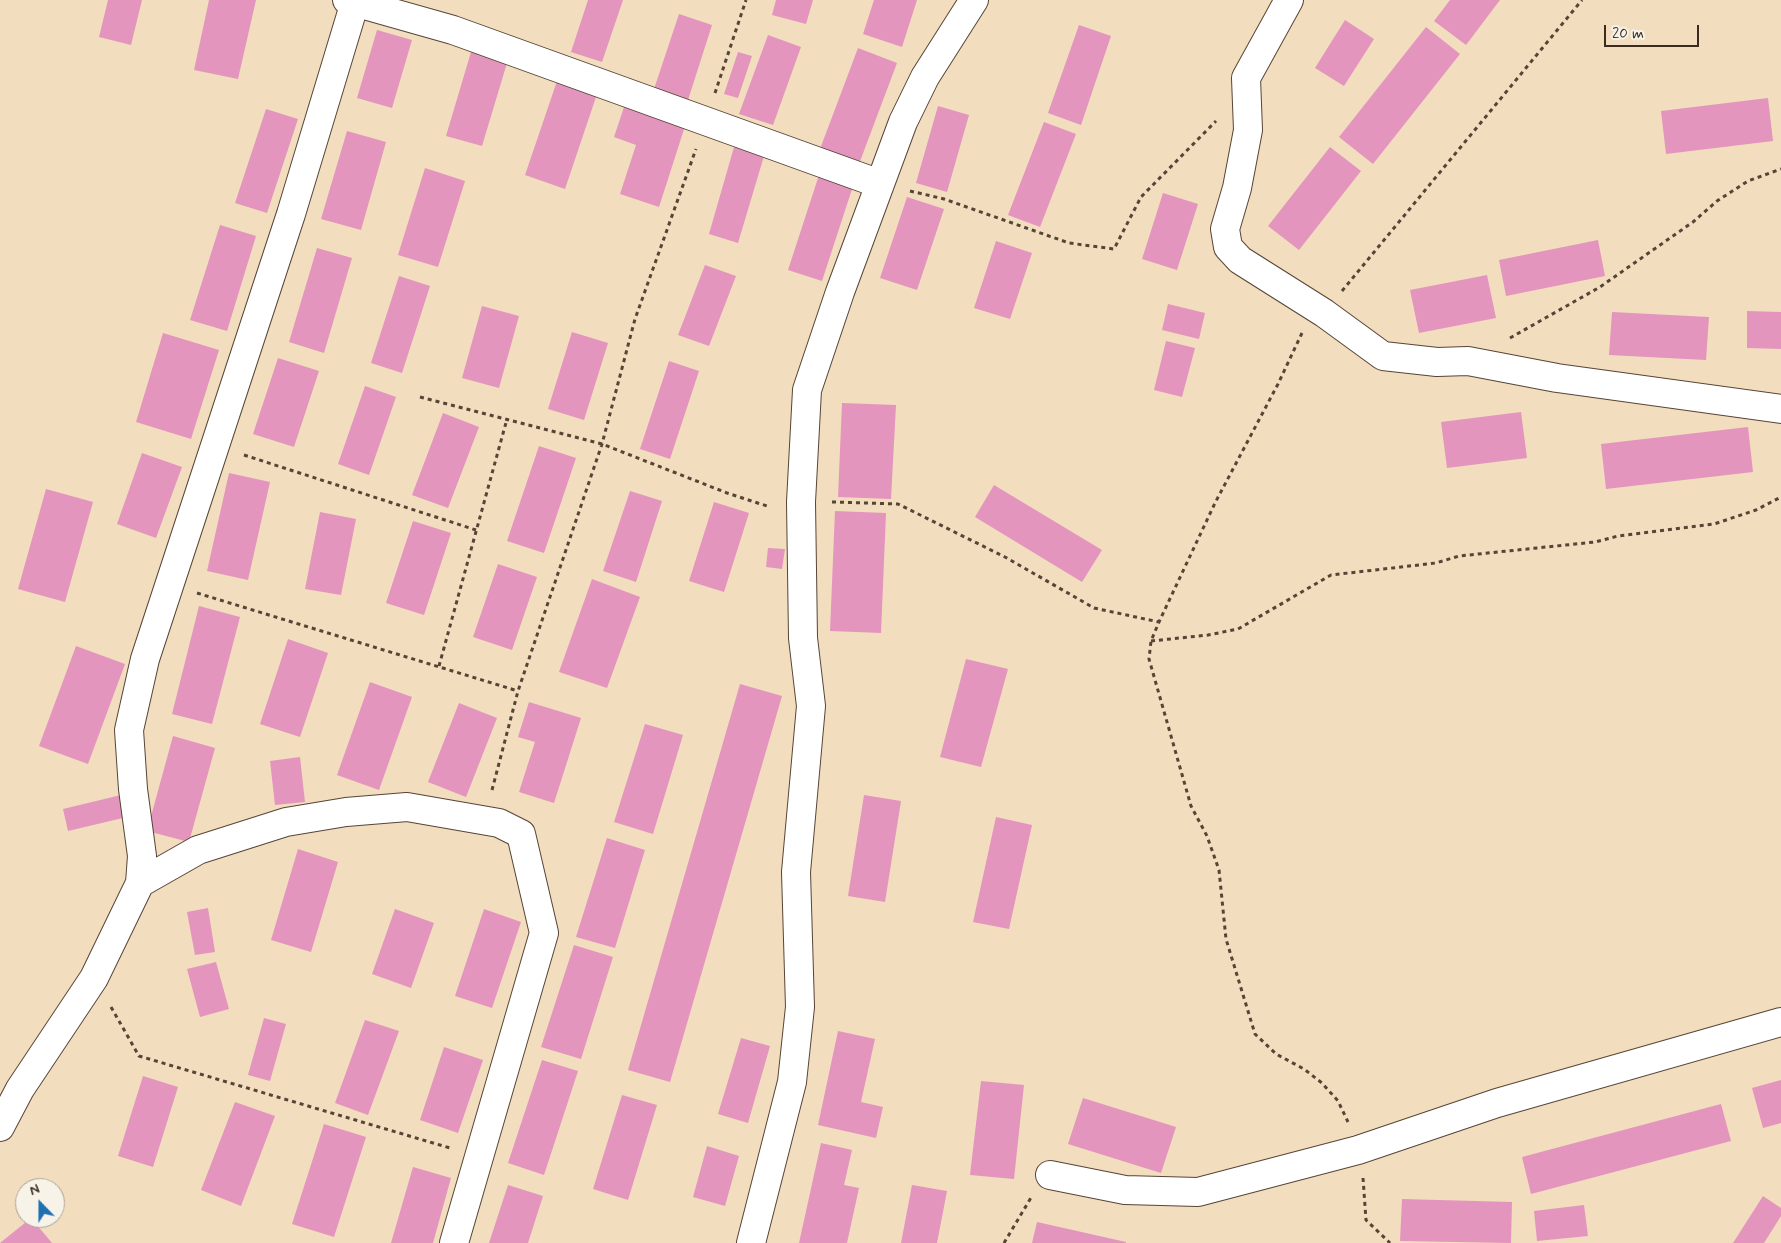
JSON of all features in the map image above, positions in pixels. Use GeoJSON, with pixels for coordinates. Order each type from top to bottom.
{"type":"FeatureCollection","features":[{"type":"Feature","properties":{"kind":"street"},"geometry":{"type":"LineString","coordinates":[[751,1243],[792,1082],[800,1007],[796,872],[811,706],[803,638],[801,509],[807,390],[904,122],[925,77],[974,0]]}},
{"type":"Feature","properties":{"kind":"street"},"geometry":{"type":"LineString","coordinates":[[1289,0],[1246,78],[1248,130],[1237,188],[1224,229],[1228,247],[1240,260],[1319,310],[1383,356],[1437,362],[1468,361],[1557,378],[1781,409]]}},
{"type":"Feature","properties":{"kind":"street"},"geometry":{"type":"LineString","coordinates":[[0,1127],[20,1089],[94,978],[140,883],[142,856],[133,789],[129,730],[145,659],[291,214],[351,1],[453,30],[880,184]]}},
{"type":"Feature","properties":{"kind":"street"},"geometry":{"type":"LineString","coordinates":[[140,883],[198,850],[286,822],[346,812],[407,807],[499,823],[521,834],[544,933],[477,1156],[454,1243]]}},
{"type":"Feature","properties":{"kind":"street"},"geometry":{"type":"LineString","coordinates":[[1050,1175],[1125,1190],[1198,1192],[1358,1150],[1496,1103],[1781,1022]]}},
{"type":"Feature","properties":{"kind":"path"},"geometry":{"type":"LineString","coordinates":[[484,820],[518,690],[602,444],[635,319],[706,120],[746,0]]}},
{"type":"Feature","properties":{"kind":"path"},"geometry":{"type":"LineString","coordinates":[[1390,1243],[1366,1220],[1363,1169],[1358,1150],[1338,1102],[1322,1083],[1304,1069],[1276,1054],[1255,1034],[1226,939],[1219,870],[1207,836],[1191,806],[1150,659],[1151,641],[1214,503],[1319,310],[1582,0]]}},
{"type":"Feature","properties":{"kind":"path"},"geometry":{"type":"LineString","coordinates":[[880,184],[944,200],[1069,243],[1114,249],[1141,197],[1220,117]]}},
{"type":"Feature","properties":{"kind":"path"},"geometry":{"type":"LineString","coordinates":[[1468,361],[1600,288],[1693,222],[1717,201],[1748,181],[1781,169]]}},
{"type":"Feature","properties":{"kind":"path"},"geometry":{"type":"LineString","coordinates":[[420,397],[602,444],[727,493],[801,509],[898,504],[1005,557],[1094,608],[1159,622]]}},
{"type":"Feature","properties":{"kind":"path"},"geometry":{"type":"LineString","coordinates":[[439,666],[507,420]]}},
{"type":"Feature","properties":{"kind":"path"},"geometry":{"type":"LineString","coordinates":[[214,446],[476,530]]}},
{"type":"Feature","properties":{"kind":"path"},"geometry":{"type":"LineString","coordinates":[[1151,641],[1208,635],[1238,629],[1331,575],[1436,563],[1459,556],[1595,542],[1618,536],[1714,524],[1756,510],[1781,498]]}},
{"type":"Feature","properties":{"kind":"path"},"geometry":{"type":"LineString","coordinates":[[170,584],[518,690]]}},
{"type":"Feature","properties":{"kind":"path"},"geometry":{"type":"LineString","coordinates":[[94,978],[139,1056],[477,1156]]}},
{"type":"Feature","properties":{"kind":"path"},"geometry":{"type":"LineString","coordinates":[[1004,1243],[1040,1183],[1050,1175]]}},
{"type":"Feature","properties":{"kind":"building"},"geometry":{"type":"Polygon","coordinates":[[[108,0],[142,0],[131,45],[99,37],[108,0]]]}},
{"type":"Feature","properties":{"kind":"building"},"geometry":{"type":"Polygon","coordinates":[[[209,0],[256,0],[238,79],[194,70],[209,0]]]}},
{"type":"Feature","properties":{"kind":"building"},"geometry":{"type":"Polygon","coordinates":[[[588,0],[623,0],[602,62],[571,52],[588,0]]]}},
{"type":"Feature","properties":{"kind":"building"},"geometry":{"type":"Polygon","coordinates":[[[776,0],[813,0],[806,24],[772,15],[776,0]]]}},
{"type":"Feature","properties":{"kind":"building"},"geometry":{"type":"Polygon","coordinates":[[[874,0],[917,0],[902,47],[863,34],[874,0]]]}},
{"type":"Feature","properties":{"kind":"building"},"geometry":{"type":"Polygon","coordinates":[[[1450,0],[1500,0],[1466,45],[1434,21],[1450,0]]]}},
{"type":"Feature","properties":{"kind":"building"},"geometry":{"type":"Polygon","coordinates":[[[679,14],[712,25],[688,100],[654,89],[679,14]]]}},
{"type":"Feature","properties":{"kind":"building"},"geometry":{"type":"Polygon","coordinates":[[[1345,20],[1374,39],[1344,86],[1315,68],[1345,20]]]}},
{"type":"Feature","properties":{"kind":"building"},"geometry":{"type":"Polygon","coordinates":[[[1079,25],[1111,36],[1081,125],[1048,113],[1079,25]]]}},
{"type":"Feature","properties":{"kind":"building"},"geometry":{"type":"Polygon","coordinates":[[[1426,27],[1460,54],[1373,164],[1339,137],[1426,27]]]}},
{"type":"Feature","properties":{"kind":"building"},"geometry":{"type":"Polygon","coordinates":[[[377,30],[412,40],[392,108],[357,98],[377,30]]]}},
{"type":"Feature","properties":{"kind":"building"},"geometry":{"type":"Polygon","coordinates":[[[768,35],[801,47],[773,125],[739,114],[768,35]]]}},
{"type":"Feature","properties":{"kind":"building"},"geometry":{"type":"Polygon","coordinates":[[[858,48],[897,63],[859,164],[820,149],[858,48]]]}},
{"type":"Feature","properties":{"kind":"building"},"geometry":{"type":"Polygon","coordinates":[[[471,52],[507,63],[482,146],[446,136],[471,52]]]}},
{"type":"Feature","properties":{"kind":"building"},"geometry":{"type":"Polygon","coordinates":[[[738,52],[752,56],[738,98],[724,94],[738,52]]]}},
{"type":"Feature","properties":{"kind":"building"},"geometry":{"type":"Polygon","coordinates":[[[557,81],[597,94],[565,189],[525,175],[557,81]]]}},
{"type":"Feature","properties":{"kind":"building"},"geometry":{"type":"Polygon","coordinates":[[[1768,98],[1773,141],[1666,154],[1661,111],[1768,98]]]}},
{"type":"Feature","properties":{"kind":"building"},"geometry":{"type":"Polygon","coordinates":[[[625,104],[686,123],[659,207],[620,194],[636,145],[614,137],[625,104]]]}},
{"type":"Feature","properties":{"kind":"building"},"geometry":{"type":"Polygon","coordinates":[[[938,106],[969,115],[947,192],[916,183],[938,106]]]}},
{"type":"Feature","properties":{"kind":"building"},"geometry":{"type":"Polygon","coordinates":[[[266,109],[298,119],[267,213],[235,203],[266,109]]]}},
{"type":"Feature","properties":{"kind":"building"},"geometry":{"type":"Polygon","coordinates":[[[1044,122],[1076,134],[1040,227],[1008,215],[1044,122]]]}},
{"type":"Feature","properties":{"kind":"building"},"geometry":{"type":"Polygon","coordinates":[[[347,131],[386,142],[361,230],[321,219],[347,131]]]}},
{"type":"Feature","properties":{"kind":"building"},"geometry":{"type":"Polygon","coordinates":[[[734,147],[764,156],[738,243],[709,234],[734,147]]]}},
{"type":"Feature","properties":{"kind":"building"},"geometry":{"type":"Polygon","coordinates":[[[1330,147],[1361,171],[1299,250],[1268,226],[1330,147]]]}},
{"type":"Feature","properties":{"kind":"building"},"geometry":{"type":"Polygon","coordinates":[[[425,168],[465,181],[438,267],[398,255],[425,168]]]}},
{"type":"Feature","properties":{"kind":"building"},"geometry":{"type":"Polygon","coordinates":[[[819,175],[853,186],[822,281],[788,270],[819,175]]]}},
{"type":"Feature","properties":{"kind":"building"},"geometry":{"type":"Polygon","coordinates":[[[1163,193],[1198,204],[1177,270],[1142,259],[1163,193]]]}},
{"type":"Feature","properties":{"kind":"building"},"geometry":{"type":"Polygon","coordinates":[[[907,197],[944,209],[917,290],[880,278],[907,197]]]}},
{"type":"Feature","properties":{"kind":"building"},"geometry":{"type":"Polygon","coordinates":[[[220,225],[256,236],[227,331],[190,320],[220,225]]]}},
{"type":"Feature","properties":{"kind":"building"},"geometry":{"type":"Polygon","coordinates":[[[1598,240],[1605,276],[1506,296],[1499,260],[1598,240]]]}},
{"type":"Feature","properties":{"kind":"building"},"geometry":{"type":"Polygon","coordinates":[[[996,241],[1032,253],[1010,319],[974,308],[996,241]]]}},
{"type":"Feature","properties":{"kind":"building"},"geometry":{"type":"Polygon","coordinates":[[[317,248],[352,258],[324,353],[289,342],[317,248]]]}},
{"type":"Feature","properties":{"kind":"building"},"geometry":{"type":"Polygon","coordinates":[[[705,265],[736,276],[709,346],[678,335],[705,265]]]}},
{"type":"Feature","properties":{"kind":"building"},"geometry":{"type":"Polygon","coordinates":[[[1487,275],[1496,318],[1419,333],[1410,290],[1487,275]]]}},
{"type":"Feature","properties":{"kind":"building"},"geometry":{"type":"Polygon","coordinates":[[[399,276],[430,286],[402,373],[371,363],[399,276]]]}},
{"type":"Feature","properties":{"kind":"building"},"geometry":{"type":"Polygon","coordinates":[[[1168,304],[1205,313],[1199,339],[1162,330],[1168,304]]]}},
{"type":"Feature","properties":{"kind":"building"},"geometry":{"type":"Polygon","coordinates":[[[482,306],[519,316],[499,388],[462,378],[482,306]]]}},
{"type":"Feature","properties":{"kind":"building"},"geometry":{"type":"Polygon","coordinates":[[[1747,311],[1781,312],[1781,349],[1747,348],[1747,311]]]}},
{"type":"Feature","properties":{"kind":"building"},"geometry":{"type":"Polygon","coordinates":[[[1612,312],[1709,317],[1706,360],[1609,355],[1612,312]]]}},
{"type":"Feature","properties":{"kind":"building"},"geometry":{"type":"Polygon","coordinates":[[[572,332],[608,343],[584,420],[548,409],[572,332]]]}},
{"type":"Feature","properties":{"kind":"building"},"geometry":{"type":"Polygon","coordinates":[[[163,333],[219,350],[191,439],[136,422],[163,333]]]}},
{"type":"Feature","properties":{"kind":"building"},"geometry":{"type":"Polygon","coordinates":[[[1166,341],[1195,348],[1182,397],[1154,390],[1166,341]]]}},
{"type":"Feature","properties":{"kind":"building"},"geometry":{"type":"Polygon","coordinates":[[[278,358],[319,371],[294,447],[253,434],[278,358]]]}},
{"type":"Feature","properties":{"kind":"building"},"geometry":{"type":"Polygon","coordinates":[[[669,361],[699,371],[670,459],[640,449],[669,361]]]}},
{"type":"Feature","properties":{"kind":"building"},"geometry":{"type":"Polygon","coordinates":[[[365,386],[396,397],[369,475],[338,464],[365,386]]]}},
{"type":"Feature","properties":{"kind":"building"},"geometry":{"type":"Polygon","coordinates":[[[842,403],[896,405],[891,499],[838,497],[842,403]]]}},
{"type":"Feature","properties":{"kind":"building"},"geometry":{"type":"Polygon","coordinates":[[[1521,412],[1527,458],[1447,468],[1441,422],[1521,412]]]}},
{"type":"Feature","properties":{"kind":"building"},"geometry":{"type":"Polygon","coordinates":[[[443,413],[479,427],[448,508],[412,495],[443,413]]]}},
{"type":"Feature","properties":{"kind":"building"},"geometry":{"type":"Polygon","coordinates":[[[1748,427],[1753,472],[1606,489],[1601,444],[1748,427]]]}},
{"type":"Feature","properties":{"kind":"building"},"geometry":{"type":"Polygon","coordinates":[[[539,446],[576,458],[544,553],[507,541],[539,446]]]}},
{"type":"Feature","properties":{"kind":"building"},"geometry":{"type":"Polygon","coordinates":[[[142,453],[182,467],[156,538],[117,524],[142,453]]]}},
{"type":"Feature","properties":{"kind":"building"},"geometry":{"type":"Polygon","coordinates":[[[229,473],[270,482],[248,580],[207,571],[229,473]]]}},
{"type":"Feature","properties":{"kind":"building"},"geometry":{"type":"Polygon","coordinates":[[[994,485],[1102,550],[1082,582],[975,517],[994,485]]]}},
{"type":"Feature","properties":{"kind":"building"},"geometry":{"type":"Polygon","coordinates":[[[46,489],[93,502],[65,602],[18,589],[46,489]]]}},
{"type":"Feature","properties":{"kind":"building"},"geometry":{"type":"Polygon","coordinates":[[[630,491],[662,501],[636,582],[603,571],[630,491]]]}},
{"type":"Feature","properties":{"kind":"building"},"geometry":{"type":"Polygon","coordinates":[[[714,502],[749,513],[724,592],[689,581],[714,502]]]}},
{"type":"Feature","properties":{"kind":"building"},"geometry":{"type":"Polygon","coordinates":[[[835,511],[886,513],[881,633],[830,631],[835,511]]]}},
{"type":"Feature","properties":{"kind":"building"},"geometry":{"type":"Polygon","coordinates":[[[320,512],[356,519],[341,595],[305,589],[320,512]]]}},
{"type":"Feature","properties":{"kind":"building"},"geometry":{"type":"Polygon","coordinates":[[[413,521],[451,533],[424,615],[386,603],[413,521]]]}},
{"type":"Feature","properties":{"kind":"building"},"geometry":{"type":"Polygon","coordinates":[[[768,548],[785,549],[782,569],[766,567],[768,548]]]}},
{"type":"Feature","properties":{"kind":"building"},"geometry":{"type":"Polygon","coordinates":[[[498,564],[537,577],[512,650],[473,637],[498,564]]]}},
{"type":"Feature","properties":{"kind":"building"},"geometry":{"type":"Polygon","coordinates":[[[592,579],[640,597],[607,688],[559,672],[592,579]]]}},
{"type":"Feature","properties":{"kind":"building"},"geometry":{"type":"Polygon","coordinates":[[[199,606],[240,617],[212,724],[172,714],[199,606]]]}},
{"type":"Feature","properties":{"kind":"building"},"geometry":{"type":"Polygon","coordinates":[[[288,639],[328,653],[300,737],[260,724],[288,639]]]}},
{"type":"Feature","properties":{"kind":"building"},"geometry":{"type":"Polygon","coordinates":[[[76,646],[125,664],[88,764],[39,746],[76,646]]]}},
{"type":"Feature","properties":{"kind":"building"},"geometry":{"type":"Polygon","coordinates":[[[966,659],[1008,669],[981,767],[940,757],[966,659]]]}},
{"type":"Feature","properties":{"kind":"building"},"geometry":{"type":"Polygon","coordinates":[[[370,682],[412,697],[379,790],[337,775],[370,682]]]}},
{"type":"Feature","properties":{"kind":"building"},"geometry":{"type":"Polygon","coordinates":[[[740,684],[782,696],[670,1082],[628,1070],[740,684]]]}},
{"type":"Feature","properties":{"kind":"building"},"geometry":{"type":"Polygon","coordinates":[[[529,702],[581,718],[554,803],[519,792],[535,742],[518,737],[529,702]]]}},
{"type":"Feature","properties":{"kind":"building"},"geometry":{"type":"Polygon","coordinates":[[[459,703],[497,718],[466,797],[428,782],[459,703]]]}},
{"type":"Feature","properties":{"kind":"building"},"geometry":{"type":"Polygon","coordinates":[[[645,724],[683,735],[653,834],[614,822],[645,724]]]}},
{"type":"Feature","properties":{"kind":"building"},"geometry":{"type":"Polygon","coordinates":[[[173,736],[215,748],[189,842],[147,831],[173,736]]]}},
{"type":"Feature","properties":{"kind":"building"},"geometry":{"type":"Polygon","coordinates":[[[300,757],[305,802],[275,805],[270,761],[300,757]]]}},
{"type":"Feature","properties":{"kind":"building"},"geometry":{"type":"Polygon","coordinates":[[[121,795],[127,817],[68,831],[63,809],[121,795]]]}},
{"type":"Feature","properties":{"kind":"building"},"geometry":{"type":"Polygon","coordinates":[[[864,795],[901,801],[885,902],[848,896],[864,795]]]}},
{"type":"Feature","properties":{"kind":"building"},"geometry":{"type":"Polygon","coordinates":[[[996,817],[1032,825],[1009,929],[973,922],[996,817]]]}},
{"type":"Feature","properties":{"kind":"building"},"geometry":{"type":"Polygon","coordinates":[[[607,838],[645,850],[615,948],[576,937],[607,838]]]}},
{"type":"Feature","properties":{"kind":"building"},"geometry":{"type":"Polygon","coordinates":[[[298,849],[338,862],[311,952],[271,940],[298,849]]]}},
{"type":"Feature","properties":{"kind":"building"},"geometry":{"type":"Polygon","coordinates":[[[208,908],[215,952],[195,955],[187,912],[208,908]]]}},
{"type":"Feature","properties":{"kind":"building"},"geometry":{"type":"Polygon","coordinates":[[[395,909],[434,923],[411,988],[372,974],[395,909]]]}},
{"type":"Feature","properties":{"kind":"building"},"geometry":{"type":"Polygon","coordinates":[[[484,909],[521,922],[492,1008],[455,996],[484,909]]]}},
{"type":"Feature","properties":{"kind":"building"},"geometry":{"type":"Polygon","coordinates":[[[574,945],[613,957],[581,1059],[541,1047],[574,945]]]}},
{"type":"Feature","properties":{"kind":"building"},"geometry":{"type":"Polygon","coordinates":[[[216,962],[229,1009],[200,1017],[187,969],[216,962]]]}},
{"type":"Feature","properties":{"kind":"building"},"geometry":{"type":"Polygon","coordinates":[[[264,1018],[286,1024],[270,1081],[248,1075],[264,1018]]]}},
{"type":"Feature","properties":{"kind":"building"},"geometry":{"type":"Polygon","coordinates":[[[365,1020],[399,1031],[368,1115],[335,1103],[365,1020]]]}},
{"type":"Feature","properties":{"kind":"building"},"geometry":{"type":"Polygon","coordinates":[[[838,1031],[875,1039],[861,1102],[883,1107],[876,1138],[818,1125],[838,1031]]]}},
{"type":"Feature","properties":{"kind":"building"},"geometry":{"type":"Polygon","coordinates":[[[741,1038],[770,1046],[748,1123],[718,1114],[741,1038]]]}},
{"type":"Feature","properties":{"kind":"building"},"geometry":{"type":"Polygon","coordinates":[[[444,1047],[483,1060],[458,1133],[420,1120],[444,1047]]]}},
{"type":"Feature","properties":{"kind":"building"},"geometry":{"type":"Polygon","coordinates":[[[542,1060],[578,1071],[544,1175],[508,1163],[542,1060]]]}},
{"type":"Feature","properties":{"kind":"building"},"geometry":{"type":"Polygon","coordinates":[[[143,1076],[178,1087],[153,1167],[118,1156],[143,1076]]]}},
{"type":"Feature","properties":{"kind":"building"},"geometry":{"type":"Polygon","coordinates":[[[1781,1080],[1781,1123],[1763,1128],[1752,1088],[1781,1080]]]}},
{"type":"Feature","properties":{"kind":"building"},"geometry":{"type":"Polygon","coordinates":[[[981,1081],[1024,1085],[1014,1179],[970,1175],[981,1081]]]}},
{"type":"Feature","properties":{"kind":"building"},"geometry":{"type":"Polygon","coordinates":[[[622,1095],[657,1105],[628,1200],[593,1189],[622,1095]]]}},
{"type":"Feature","properties":{"kind":"building"},"geometry":{"type":"Polygon","coordinates":[[[1083,1098],[1176,1127],[1161,1173],[1068,1144],[1083,1098]]]}},
{"type":"Feature","properties":{"kind":"building"},"geometry":{"type":"Polygon","coordinates":[[[235,1102],[275,1116],[241,1206],[201,1190],[235,1102]]]}},
{"type":"Feature","properties":{"kind":"building"},"geometry":{"type":"Polygon","coordinates":[[[1721,1104],[1731,1141],[1531,1194],[1522,1157],[1721,1104]]]}},
{"type":"Feature","properties":{"kind":"building"},"geometry":{"type":"Polygon","coordinates":[[[324,1124],[366,1137],[334,1237],[292,1224],[324,1124]]]}},
{"type":"Feature","properties":{"kind":"building"},"geometry":{"type":"Polygon","coordinates":[[[821,1143],[852,1150],[844,1185],[859,1188],[847,1243],[799,1243],[821,1143]]]}},
{"type":"Feature","properties":{"kind":"building"},"geometry":{"type":"Polygon","coordinates":[[[707,1146],[739,1156],[725,1206],[693,1197],[707,1146]]]}},
{"type":"Feature","properties":{"kind":"building"},"geometry":{"type":"Polygon","coordinates":[[[413,1167],[451,1178],[433,1243],[391,1243],[413,1167]]]}},
{"type":"Feature","properties":{"kind":"building"},"geometry":{"type":"Polygon","coordinates":[[[508,1185],[543,1196],[528,1243],[489,1243],[508,1185]]]}},
{"type":"Feature","properties":{"kind":"building"},"geometry":{"type":"Polygon","coordinates":[[[912,1185],[947,1191],[937,1243],[901,1243],[912,1185]]]}},
{"type":"Feature","properties":{"kind":"building"},"geometry":{"type":"Polygon","coordinates":[[[1763,1196],[1781,1208],[1781,1216],[1764,1243],[1733,1243],[1763,1196]]]}},
{"type":"Feature","properties":{"kind":"building"},"geometry":{"type":"Polygon","coordinates":[[[1402,1199],[1512,1202],[1511,1243],[1400,1241],[1402,1199]]]}},
{"type":"Feature","properties":{"kind":"building"},"geometry":{"type":"Polygon","coordinates":[[[1584,1205],[1588,1236],[1537,1241],[1534,1211],[1584,1205]]]}},
{"type":"Feature","properties":{"kind":"building"},"geometry":{"type":"Polygon","coordinates":[[[1037,1222],[1126,1242],[1126,1243],[1032,1243],[1037,1222]]]}},
{"type":"Feature","properties":{"kind":"building"},"geometry":{"type":"Polygon","coordinates":[[[19,1228],[39,1228],[52,1243],[0,1243],[19,1228]]]}}]}
